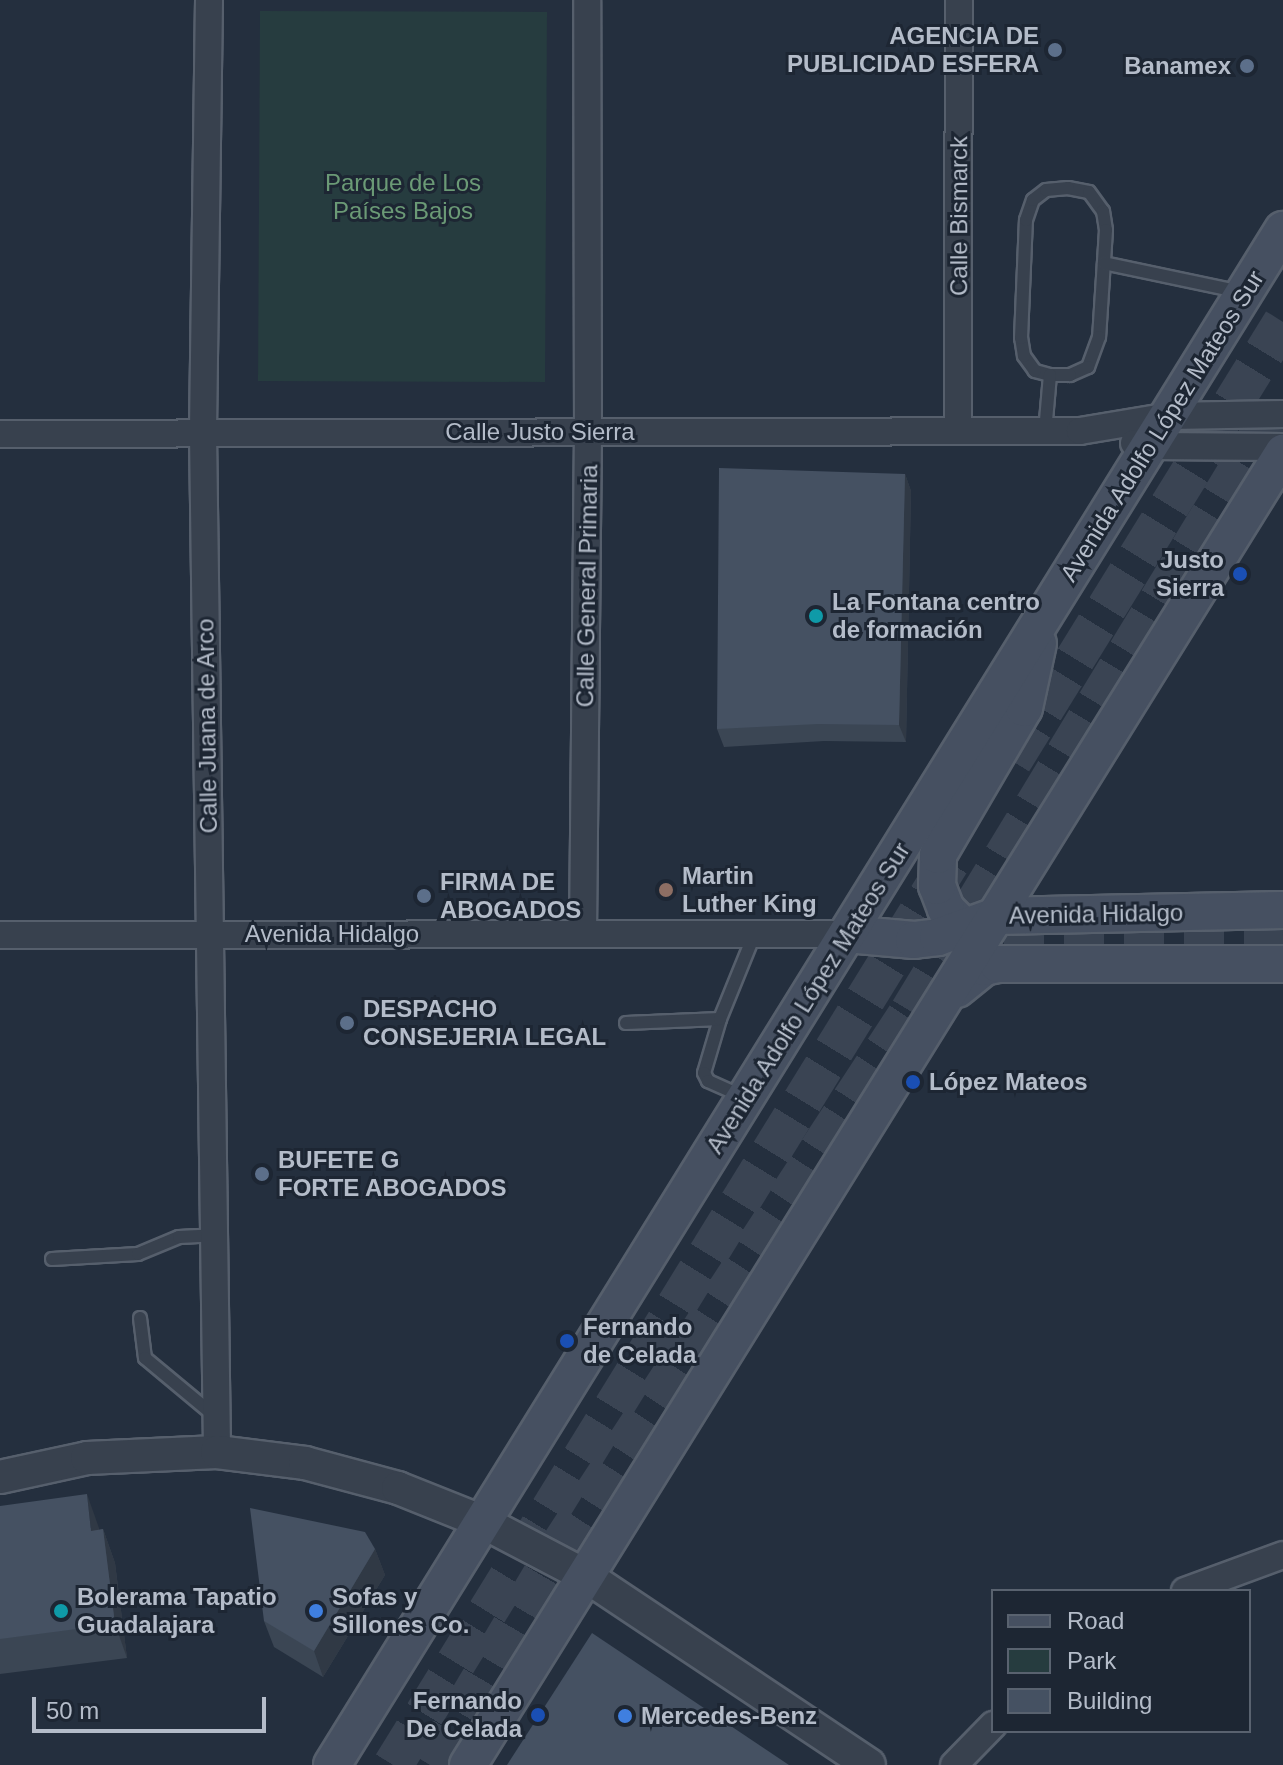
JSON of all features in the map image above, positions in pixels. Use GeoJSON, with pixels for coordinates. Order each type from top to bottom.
{"type":"FeatureCollection","features":[{"type":"Feature","properties":{"kind":"main road","name":"Avenida Adolfo López Mateos Sur"},"geometry":{"type":"LineString","coordinates":[[332,1765],[1283,230]]}},
{"type":"Feature","properties":{"kind":"main road"},"geometry":{"type":"LineString","coordinates":[[468,1765],[944,1000],[980,922],[1283,450]]}},
{"type":"Feature","properties":{"kind":"main road"},"geometry":{"type":"LineString","coordinates":[[980,922],[946,909],[937,886],[938,855],[1024,708],[1043,618]]}},
{"type":"Feature","properties":{"kind":"main road","name":"Avenida Hidalgo"},"geometry":{"type":"LineString","coordinates":[[847,934],[914,940],[980,922],[1283,910]]}},
{"type":"Feature","properties":{"kind":"main road","name":"Avenida Hidalgo"},"geometry":{"type":"LineString","coordinates":[[944,1000],[984,967],[998,964],[1283,964]]}},
{"type":"Feature","properties":{"kind":"street","name":"Calle Juana de Arco"},"geometry":{"type":"LineString","coordinates":[[209,0],[203,433],[217,1452]]}},
{"type":"Feature","properties":{"kind":"street","name":"Calle General Primaria"},"geometry":{"type":"LineString","coordinates":[[583,933],[588,432],[587,0]]}},
{"type":"Feature","properties":{"kind":"street","name":"Calle Bismarck"},"geometry":{"type":"LineString","coordinates":[[958,431],[959,0]]}},
{"type":"Feature","properties":{"kind":"street","name":"Calle Justo Sierra"},"geometry":{"type":"LineString","coordinates":[[0,434],[1045,432],[1080,431],[1170,416],[1283,414]]}},
{"type":"Feature","properties":{"kind":"street","name":"Calle Justo Sierra"},"geometry":{"type":"LineString","coordinates":[[1080,431],[1150,446],[1283,450]]}},
{"type":"Feature","properties":{"kind":"street","name":"Avenida Hidalgo"},"geometry":{"type":"LineString","coordinates":[[0,935],[847,934]]}},
{"type":"Feature","properties":{"kind":"street"},"geometry":{"type":"LineString","coordinates":[[0,1477],[87,1458],[217,1452],[321,1467],[398,1488],[483,1522],[586,1576],[869,1765]]}},
{"type":"Feature","properties":{"kind":"street"},"geometry":{"type":"LineString","coordinates":[[1190,1589],[1283,1555]]}},
{"type":"Feature","properties":{"kind":"street"},"geometry":{"type":"LineString","coordinates":[[954,1765],[991,1727]]}},
{"type":"Feature","properties":{"kind":"lane"},"geometry":{"type":"LineString","coordinates":[[1068,188],[1089,192],[1103,211],[1106,230],[1104,263],[1099,337],[1088,367],[1070,375],[1035,371],[1024,356],[1021,338],[1026,220],[1033,200],[1046,190],[1068,188]]}},
{"type":"Feature","properties":{"kind":"lane"},"geometry":{"type":"LineString","coordinates":[[1104,263],[1245,292]]}},
{"type":"Feature","properties":{"kind":"lane"},"geometry":{"type":"LineString","coordinates":[[1045,432],[1050,375]]}},
{"type":"Feature","properties":{"kind":"lane"},"geometry":{"type":"LineString","coordinates":[[746,1098],[708,1081],[704,1073],[720,1019],[755,933]]}},
{"type":"Feature","properties":{"kind":"lane"},"geometry":{"type":"LineString","coordinates":[[626,1023],[720,1019]]}},
{"type":"Feature","properties":{"kind":"lane"},"geometry":{"type":"LineString","coordinates":[[52,1259],[138,1254],[179,1237],[214,1235]]}},
{"type":"Feature","properties":{"kind":"lane"},"geometry":{"type":"LineString","coordinates":[[140,1318],[145,1358],[217,1417]]}},
{"type":"Feature","properties":{"kind":"green space","name":"Parque de Los Países Bajos"},"geometry":{"type":"Polygon","coordinates":[[[260,11],[547,12],[545,382],[258,381],[260,11]]]}},
{"type":"Feature","properties":{"kind":"building","name":"La Fontana centro de formación"},"geometry":{"type":"Polygon","coordinates":[[[719,468],[905,474],[899,725],[818,724],[717,729],[719,468]]]}},
{"type":"Feature","properties":{"kind":"building","name":"Bolerama Tapatio Guadalajara"},"geometry":{"type":"Polygon","coordinates":[[[87,1494],[91,1531],[103,1529],[115,1624],[0,1639],[0,1506],[87,1494]]]}},
{"type":"Feature","properties":{"kind":"building","name":"Sofas y Sillones Co."},"geometry":{"type":"Polygon","coordinates":[[[250,1508],[365,1532],[375,1549],[314,1651],[264,1621],[250,1508]]]}},
{"type":"Feature","properties":{"kind":"building"},"geometry":{"type":"Polygon","coordinates":[[[592,1633],[789,1765],[507,1765],[592,1633]]]}},
{"type":"Feature","properties":{"kind":"tunnel"},"geometry":{"type":"LineString","coordinates":[[1012,761],[1283,322]]}},
{"type":"Feature","properties":{"kind":"tunnel"},"geometry":{"type":"LineString","coordinates":[[430,1765],[556,1552],[910,1011],[1283,396]]}},
{"type":"Feature","properties":{"kind":"tunnel"},"geometry":{"type":"LineString","coordinates":[[393,1765],[953,857]]}},
{"type":"Feature","properties":{"kind":"tunnel"},"geometry":{"type":"LineString","coordinates":[[953,963],[960,955],[1004,940],[1283,938]]}},
{"type":"Feature","properties":{"kind":"place","name":"AGENCIA DE PUBLICIDAD ESFERA"},"geometry":{"type":"Point","coordinates":[1055,50]}},
{"type":"Feature","properties":{"kind":"place","name":"Banamex"},"geometry":{"type":"Point","coordinates":[1247,66]}},
{"type":"Feature","properties":{"kind":"place","name":"Justo Sierra"},"geometry":{"type":"Point","coordinates":[1240,574]}},
{"type":"Feature","properties":{"kind":"place","name":"La Fontana centro de formación"},"geometry":{"type":"Point","coordinates":[816,616]}},
{"type":"Feature","properties":{"kind":"place","name":"Martin Luther King"},"geometry":{"type":"Point","coordinates":[666,890]}},
{"type":"Feature","properties":{"kind":"place","name":"FIRMA DE ABOGADOS"},"geometry":{"type":"Point","coordinates":[424,896]}},
{"type":"Feature","properties":{"kind":"place","name":"DESPACHO CONSEJERIA LEGAL"},"geometry":{"type":"Point","coordinates":[347,1023]}},
{"type":"Feature","properties":{"kind":"place","name":"López Mateos"},"geometry":{"type":"Point","coordinates":[913,1082]}},
{"type":"Feature","properties":{"kind":"place","name":"BUFETE G FORTE ABOGADOS"},"geometry":{"type":"Point","coordinates":[262,1174]}},
{"type":"Feature","properties":{"kind":"place","name":"Fernando de Celada"},"geometry":{"type":"Point","coordinates":[567,1341]}},
{"type":"Feature","properties":{"kind":"place","name":"Bolerama Tapatio Guadalajara"},"geometry":{"type":"Point","coordinates":[61,1611]}},
{"type":"Feature","properties":{"kind":"place","name":"Sofas y Sillones Co."},"geometry":{"type":"Point","coordinates":[316,1611]}},
{"type":"Feature","properties":{"kind":"place","name":"Fernando De Celada"},"geometry":{"type":"Point","coordinates":[538,1715]}},
{"type":"Feature","properties":{"kind":"place","name":"Mercedes-Benz"},"geometry":{"type":"Point","coordinates":[625,1716]}}]}
